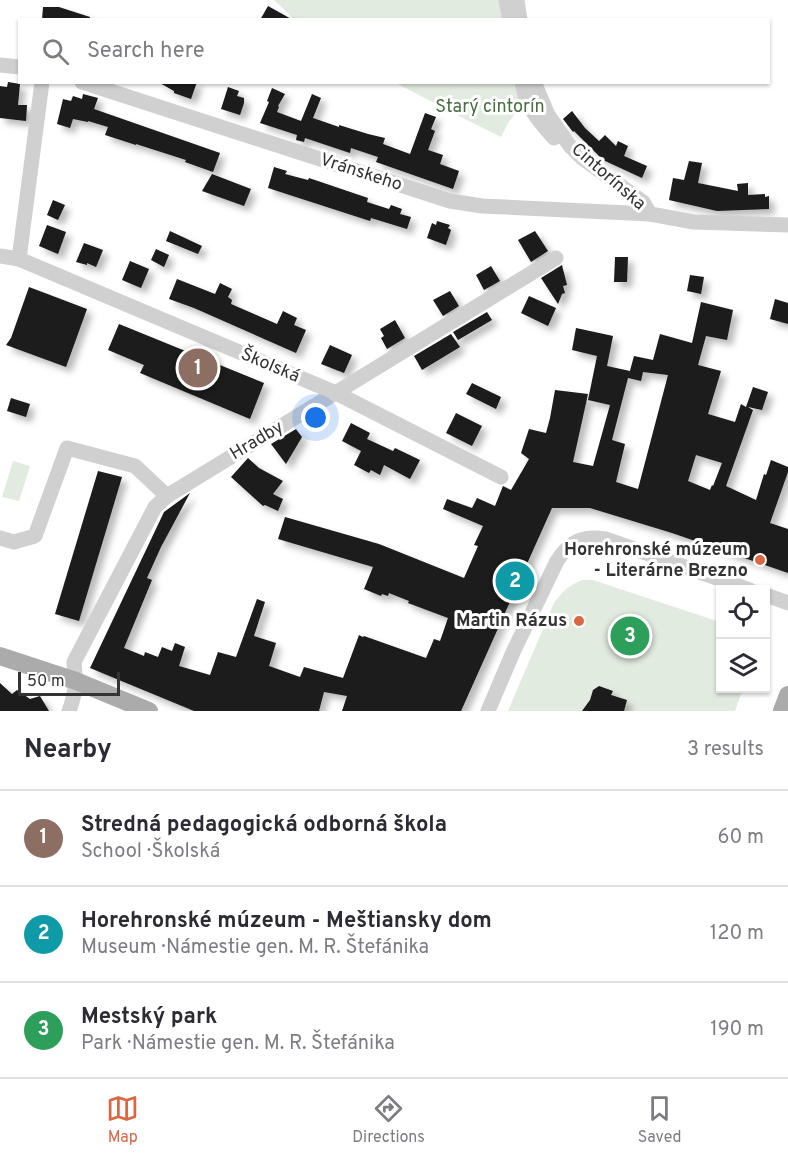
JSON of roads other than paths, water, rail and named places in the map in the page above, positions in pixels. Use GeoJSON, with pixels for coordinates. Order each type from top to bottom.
{"type":"FeatureCollection","features":[{"type":"Feature","properties":{"kind":"main road"},"geometry":{"type":"LineString","coordinates":[[0,656],[76,681],[149,711]]}},
{"type":"Feature","properties":{"kind":"main road"},"geometry":{"type":"LineString","coordinates":[[782,711],[788,695]]}},
{"type":"Feature","properties":{"kind":"street"},"geometry":{"type":"LineString","coordinates":[[506,0],[510,18]]}},
{"type":"Feature","properties":{"kind":"street"},"geometry":{"type":"LineString","coordinates":[[517,0],[520,18]]}},
{"type":"Feature","properties":{"kind":"street"},"geometry":{"type":"LineString","coordinates":[[0,65],[18,68]]}},
{"type":"Feature","properties":{"kind":"street"},"geometry":{"type":"LineString","coordinates":[[19,258],[42,84]]}},
{"type":"Feature","properties":{"kind":"street","name":"Vránskeho"},"geometry":{"type":"LineString","coordinates":[[88,84],[450,201],[482,206],[650,213]]}},
{"type":"Feature","properties":{"kind":"street"},"geometry":{"type":"LineString","coordinates":[[522,84],[526,100],[537,119],[555,138],[570,146]]}},
{"type":"Feature","properties":{"kind":"street","name":"Cintorínska"},"geometry":{"type":"LineString","coordinates":[[535,84],[548,115],[570,146],[582,158],[643,202],[650,213],[694,222],[788,225]]}},
{"type":"Feature","properties":{"kind":"street","name":"Školská"},"geometry":{"type":"LineString","coordinates":[[0,256],[19,258],[336,393],[501,477]]}},
{"type":"Feature","properties":{"kind":"street","name":"Hradby"},"geometry":{"type":"LineString","coordinates":[[69,711],[74,698],[76,681],[74,663],[155,507],[167,496],[556,258]]}},
{"type":"Feature","properties":{"kind":"street"},"geometry":{"type":"LineString","coordinates":[[0,538],[14,542],[35,536],[67,448],[135,466],[167,496]]}},
{"type":"Feature","properties":{"kind":"street"},"geometry":{"type":"LineString","coordinates":[[488,711],[514,650],[557,561],[563,552],[579,540],[587,537],[606,539],[736,585]]}},
{"type":"Feature","properties":{"kind":"street"},"geometry":{"type":"LineString","coordinates":[[770,597],[788,603]]}},
{"type":"Feature","properties":{"kind":"place","name":"Stredná pedagogická odborná škola"},"geometry":{"type":"Point","coordinates":[198,368]}},
{"type":"Feature","properties":{"kind":"place","name":"Horehronské múzeum - Literárne Brezno"},"geometry":{"type":"Point","coordinates":[760,560]}},
{"type":"Feature","properties":{"kind":"place","name":"Horehronské múzeum - Meštiansky dom"},"geometry":{"type":"Point","coordinates":[515,581]}},
{"type":"Feature","properties":{"kind":"place","name":"Martin Rázus"},"geometry":{"type":"Point","coordinates":[579,621]}},
{"type":"Feature","properties":{"kind":"place","name":"Mestský park"},"geometry":{"type":"Point","coordinates":[630,636]}},
{"type":"Feature","properties":{"kind":"park label","name":"Starý cintorín"},"geometry":{"type":"Point","coordinates":[490,107]}}]}
